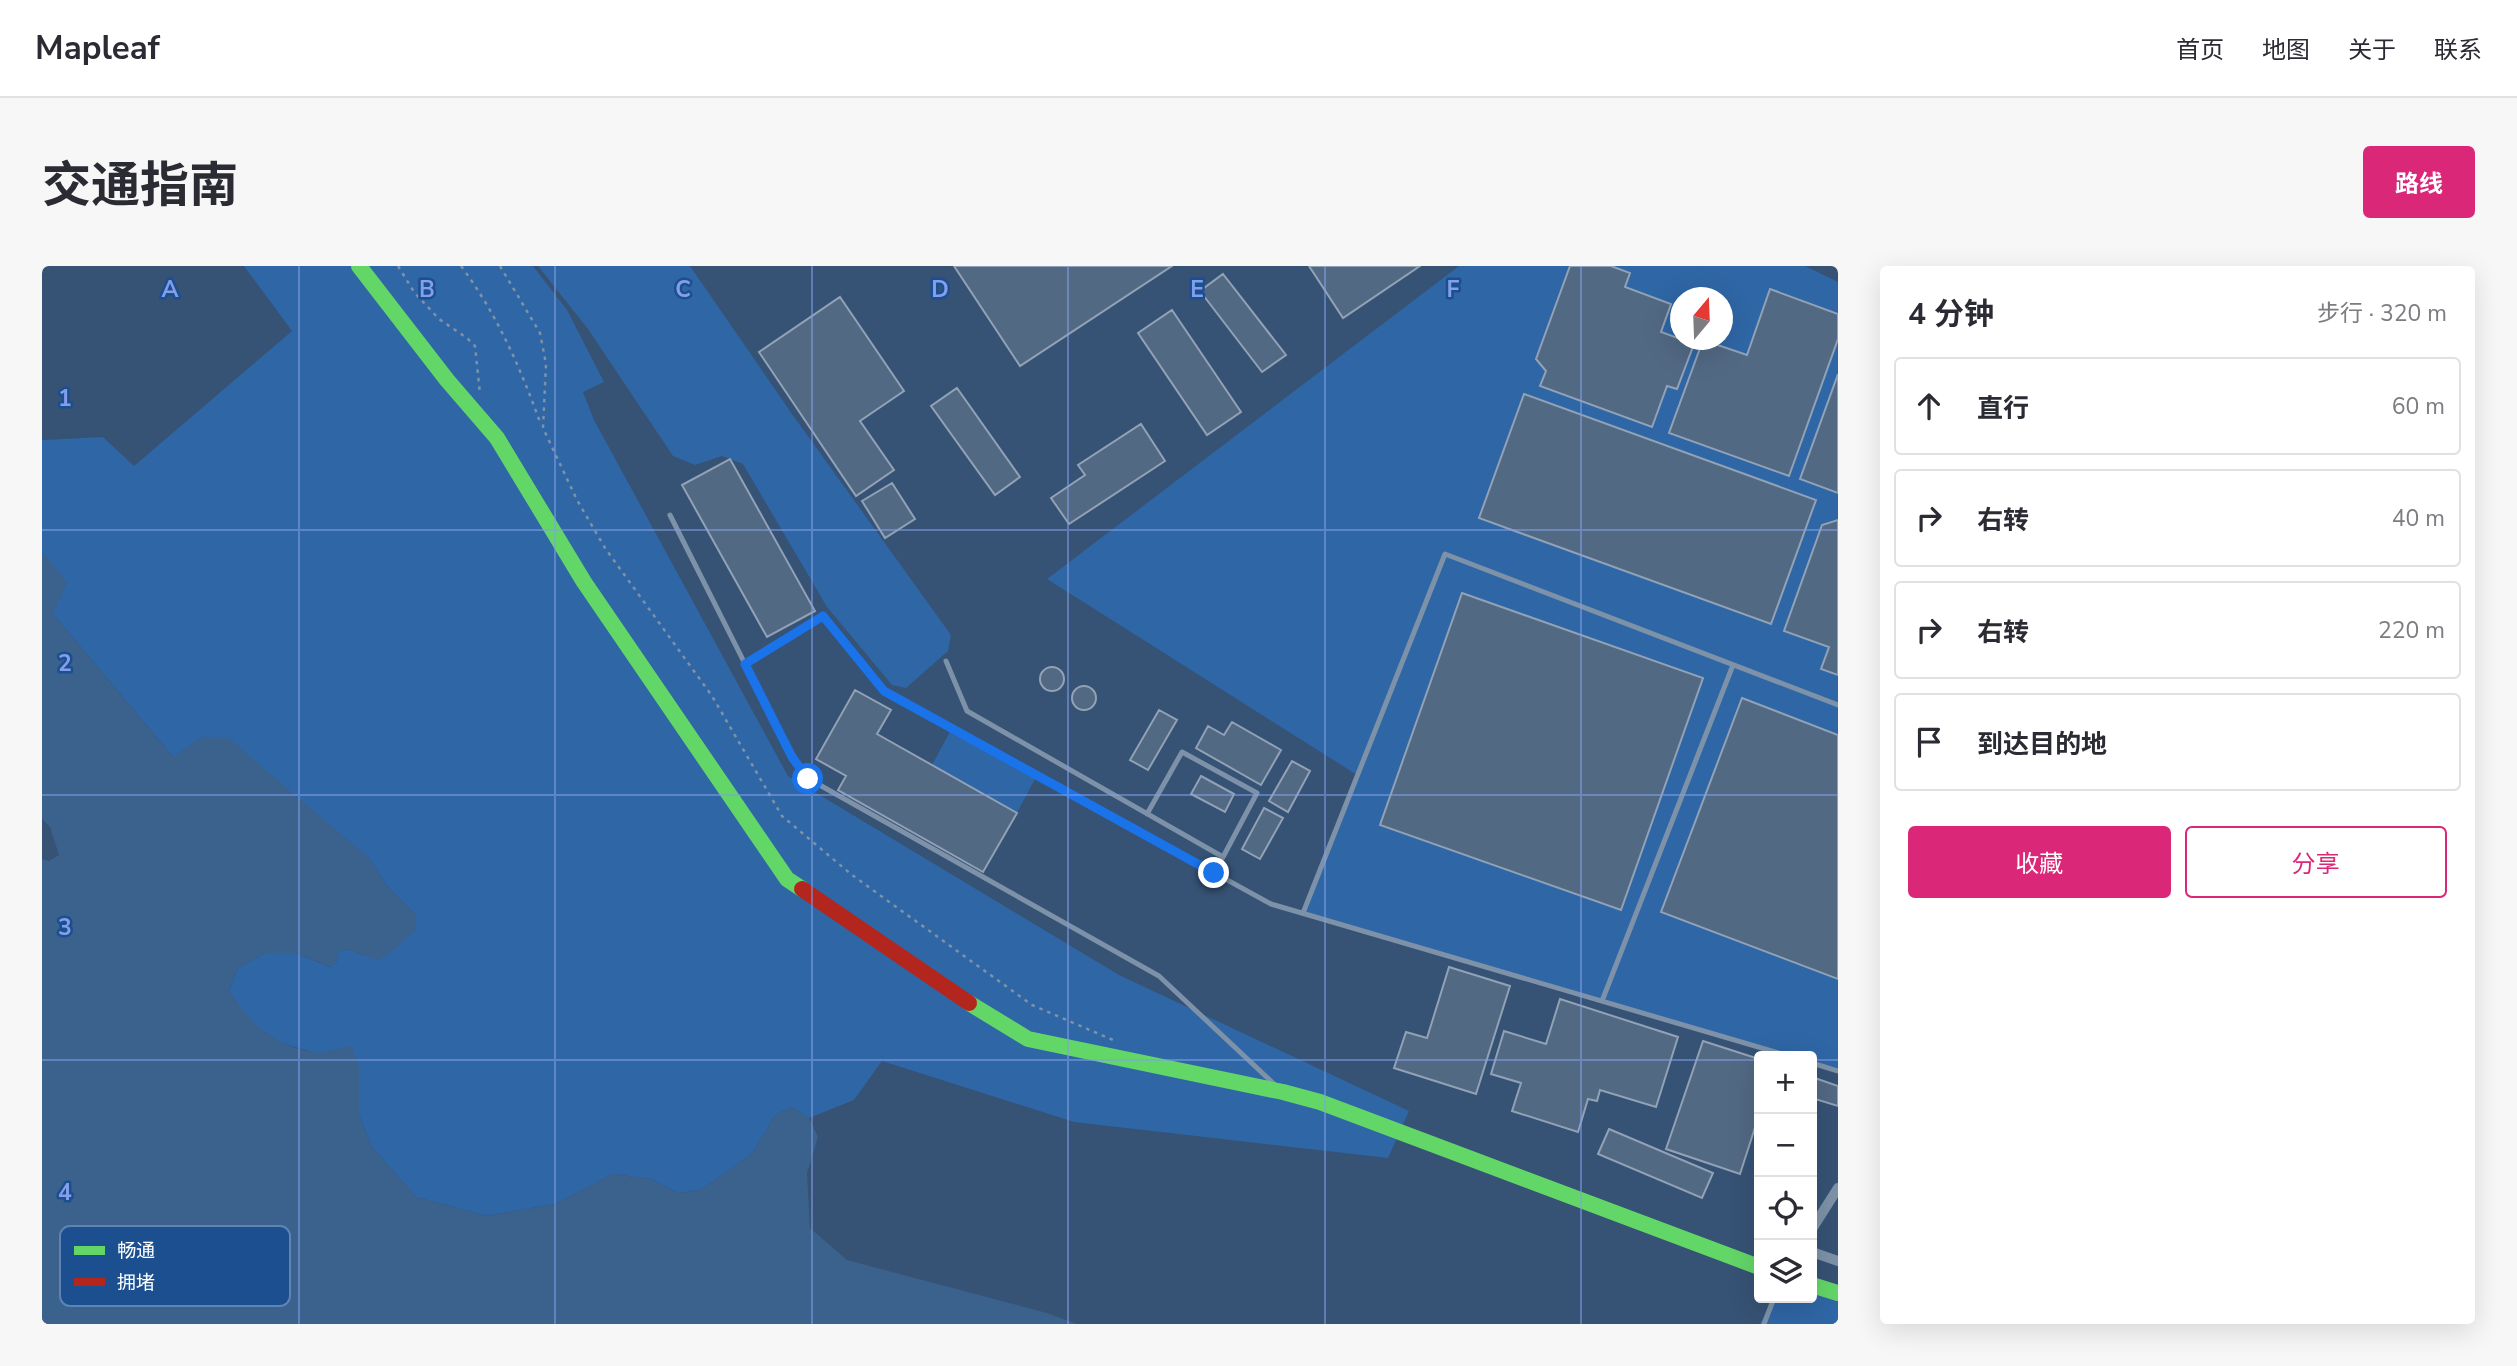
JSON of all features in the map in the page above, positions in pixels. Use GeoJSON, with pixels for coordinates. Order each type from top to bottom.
{"type":"FeatureCollection","features":[{"type":"Feature","properties":{"kind":"street"},"geometry":{"type":"LineString","coordinates":[[359,266],[447,380],[497,438],[584,582],[787,878],[974,1006],[1028,1039],[1320,1102],[1754,1265]]}},
{"type":"Feature","properties":{"kind":"street"},"geometry":{"type":"LineString","coordinates":[[1817,1221],[1838,1188]]}},
{"type":"Feature","properties":{"kind":"street"},"geometry":{"type":"LineString","coordinates":[[1817,1254],[1838,1261]]}},
{"type":"Feature","properties":{"kind":"street"},"geometry":{"type":"LineString","coordinates":[[1817,1287],[1838,1293]]}},
{"type":"Feature","properties":{"kind":"lane"},"geometry":{"type":"LineString","coordinates":[[670,515],[792,757],[808,779],[1159,976],[1283,1092]]}},
{"type":"Feature","properties":{"kind":"lane"},"geometry":{"type":"LineString","coordinates":[[1303,913],[1445,554],[1838,705]]}},
{"type":"Feature","properties":{"kind":"lane"},"geometry":{"type":"LineString","coordinates":[[745,664],[823,616],[884,691],[1271,904],[1772,1051]]}},
{"type":"Feature","properties":{"kind":"lane"},"geometry":{"type":"LineString","coordinates":[[946,661],[967,711],[1223,857]]}},
{"type":"Feature","properties":{"kind":"lane"},"geometry":{"type":"LineString","coordinates":[[1602,1001],[1733,665]]}},
{"type":"Feature","properties":{"kind":"lane"},"geometry":{"type":"LineString","coordinates":[[1147,814],[1182,752],[1257,793],[1214,873]]}},
{"type":"Feature","properties":{"kind":"lane"},"geometry":{"type":"LineString","coordinates":[[1817,1065],[1838,1071]]}},
{"type":"Feature","properties":{"kind":"lane"},"geometry":{"type":"LineString","coordinates":[[1764,1324],[1772,1303]]}},
{"type":"Feature","properties":{"kind":"path"},"geometry":{"type":"LineString","coordinates":[[398,266],[414,292],[439,319],[475,346],[480,384],[476,413]]}},
{"type":"Feature","properties":{"kind":"path"},"geometry":{"type":"LineString","coordinates":[[461,266],[479,290],[520,367],[543,428]]}},
{"type":"Feature","properties":{"kind":"shaded area"},"geometry":{"type":"Polygon","coordinates":[[[244,266],[533,266],[567,310],[604,382],[583,392],[594,420],[788,776],[1119,975],[1409,1111],[1388,1158],[1074,1122],[882,1061],[854,1100],[809,1118],[791,1107],[774,1116],[753,1153],[701,1190],[678,1193],[651,1179],[613,1174],[555,1204],[487,1216],[416,1197],[372,1147],[359,1115],[316,1053],[281,1043],[249,1021],[229,991],[237,969],[265,953],[296,953],[330,967],[336,963],[338,952],[347,949],[363,955],[415,914],[387,886],[369,858],[174,758],[53,614],[48,558],[42,555],[42,440],[103,437],[134,466],[292,331],[244,266]]]}},
{"type":"Feature","properties":{"kind":"shaded area"},"geometry":{"type":"Polygon","coordinates":[[[538,266],[690,266],[792,414],[951,635],[948,651],[906,688],[892,685],[827,607],[743,464],[722,456],[695,465],[673,456],[588,329],[538,266]]]}},
{"type":"Feature","properties":{"kind":"shaded area"},"geometry":{"type":"Polygon","coordinates":[[[1459,266],[1805,266],[1838,282],[1838,1071],[1817,1065],[1817,1051],[1772,1051],[1303,913],[1357,775],[1047,579],[1459,266]]]}},
{"type":"Feature","properties":{"kind":"shaded area"},"geometry":{"type":"Polygon","coordinates":[[[42,555],[48,558],[67,583],[53,614],[173,757],[202,737],[228,738],[369,858],[387,886],[415,914],[416,930],[378,960],[347,949],[338,952],[336,963],[331,967],[296,953],[265,953],[237,969],[229,991],[254,1023],[286,1044],[318,1052],[351,1046],[359,1065],[359,1115],[372,1147],[416,1197],[487,1216],[555,1204],[613,1174],[651,1179],[678,1193],[701,1190],[753,1153],[774,1116],[791,1107],[809,1118],[818,1137],[807,1173],[810,1228],[847,1260],[1047,1313],[1077,1324],[42,1324],[42,859],[49,861],[59,855],[50,827],[42,819],[42,555]]]}},
{"type":"Feature","properties":{"kind":"shaded area"},"geometry":{"type":"Polygon","coordinates":[[[952,728],[1037,775],[1017,813],[932,765],[952,728]]]}},
{"type":"Feature","properties":{"kind":"shaded area"},"geometry":{"type":"Polygon","coordinates":[[[1817,1284],[1838,1289],[1838,1324],[1760,1324],[1770,1303],[1817,1303],[1817,1284]]]}},
{"type":"Feature","properties":{"kind":"building"},"geometry":{"type":"Polygon","coordinates":[[[954,266],[1172,266],[1020,366],[954,266]]]}},
{"type":"Feature","properties":{"kind":"building"},"geometry":{"type":"Polygon","coordinates":[[[1309,266],[1420,266],[1343,318],[1309,266]]]}},
{"type":"Feature","properties":{"kind":"building"},"geometry":{"type":"Polygon","coordinates":[[[1570,266],[1611,266],[1630,273],[1625,287],[1670,304],[1661,332],[1670,335],[1670,350],[1692,350],[1677,389],[1667,386],[1652,427],[1540,386],[1546,371],[1536,359],[1570,266]]]}},
{"type":"Feature","properties":{"kind":"building"},"geometry":{"type":"Polygon","coordinates":[[[1223,274],[1286,355],[1262,372],[1200,291],[1223,274]]]}},
{"type":"Feature","properties":{"kind":"building"},"geometry":{"type":"Polygon","coordinates":[[[1770,289],[1838,314],[1838,339],[1789,476],[1669,433],[1699,350],[1732,350],[1747,355],[1770,289]]]}},
{"type":"Feature","properties":{"kind":"building"},"geometry":{"type":"Polygon","coordinates":[[[840,297],[904,391],[860,421],[894,470],[856,496],[759,352],[840,297]]]}},
{"type":"Feature","properties":{"kind":"building"},"geometry":{"type":"Polygon","coordinates":[[[1172,310],[1241,412],[1207,435],[1138,333],[1172,310]]]}},
{"type":"Feature","properties":{"kind":"building"},"geometry":{"type":"Polygon","coordinates":[[[1838,374],[1838,493],[1800,479],[1838,374]]]}},
{"type":"Feature","properties":{"kind":"building"},"geometry":{"type":"Polygon","coordinates":[[[957,388],[1020,477],[995,495],[931,406],[957,388]]]}},
{"type":"Feature","properties":{"kind":"building"},"geometry":{"type":"Polygon","coordinates":[[[1524,394],[1816,500],[1771,624],[1479,518],[1524,394]]]}},
{"type":"Feature","properties":{"kind":"building"},"geometry":{"type":"Polygon","coordinates":[[[1141,424],[1165,461],[1069,524],[1051,498],[1085,475],[1078,465],[1141,424]]]}},
{"type":"Feature","properties":{"kind":"building"},"geometry":{"type":"Polygon","coordinates":[[[730,459],[815,611],[767,637],[682,485],[730,459]]]}},
{"type":"Feature","properties":{"kind":"building"},"geometry":{"type":"Polygon","coordinates":[[[892,483],[915,519],[885,538],[862,501],[892,483]]]}},
{"type":"Feature","properties":{"kind":"building"},"geometry":{"type":"Polygon","coordinates":[[[1838,520],[1838,675],[1821,669],[1829,647],[1784,631],[1822,525],[1838,520]]]}},
{"type":"Feature","properties":{"kind":"building"},"geometry":{"type":"Polygon","coordinates":[[[1462,593],[1703,678],[1621,910],[1380,825],[1462,593]]]}},
{"type":"Feature","properties":{"kind":"building"},"geometry":{"type":"Polygon","coordinates":[[[1052,667],[1061,670],[1064,679],[1061,688],[1052,691],[1043,688],[1040,679],[1043,670],[1052,667]]]}},
{"type":"Feature","properties":{"kind":"building"},"geometry":{"type":"Polygon","coordinates":[[[1084,686],[1093,689],[1096,698],[1093,707],[1084,710],[1075,707],[1072,698],[1075,689],[1084,686]]]}},
{"type":"Feature","properties":{"kind":"building"},"geometry":{"type":"Polygon","coordinates":[[[855,690],[891,710],[877,734],[1017,813],[983,872],[838,790],[846,776],[816,759],[855,690]]]}},
{"type":"Feature","properties":{"kind":"building"},"geometry":{"type":"Polygon","coordinates":[[[1742,698],[1838,735],[1838,979],[1661,912],[1742,698]]]}},
{"type":"Feature","properties":{"kind":"building"},"geometry":{"type":"Polygon","coordinates":[[[1159,710],[1177,720],[1148,770],[1130,760],[1159,710]]]}},
{"type":"Feature","properties":{"kind":"building"},"geometry":{"type":"Polygon","coordinates":[[[1232,722],[1281,750],[1261,785],[1196,748],[1208,726],[1224,735],[1232,722]]]}},
{"type":"Feature","properties":{"kind":"building"},"geometry":{"type":"Polygon","coordinates":[[[1292,761],[1310,771],[1288,812],[1269,801],[1292,761]]]}},
{"type":"Feature","properties":{"kind":"building"},"geometry":{"type":"Polygon","coordinates":[[[1201,776],[1234,794],[1225,812],[1191,794],[1201,776]]]}},
{"type":"Feature","properties":{"kind":"building"},"geometry":{"type":"Polygon","coordinates":[[[1264,808],[1283,818],[1260,859],[1242,849],[1264,808]]]}},
{"type":"Feature","properties":{"kind":"building"},"geometry":{"type":"Polygon","coordinates":[[[1449,967],[1510,986],[1476,1094],[1394,1068],[1406,1032],[1427,1038],[1449,967]]]}},
{"type":"Feature","properties":{"kind":"building"},"geometry":{"type":"Polygon","coordinates":[[[1560,999],[1678,1037],[1656,1107],[1600,1090],[1597,1101],[1588,1099],[1578,1132],[1512,1111],[1521,1083],[1491,1074],[1504,1031],[1546,1044],[1560,999]]]}},
{"type":"Feature","properties":{"kind":"building"},"geometry":{"type":"Polygon","coordinates":[[[1703,1041],[1754,1057],[1754,1131],[1740,1174],[1666,1149],[1703,1041]]]}},
{"type":"Feature","properties":{"kind":"building"},"geometry":{"type":"Polygon","coordinates":[[[1817,1079],[1838,1086],[1838,1106],[1817,1100],[1817,1079]]]}},
{"type":"Feature","properties":{"kind":"building"},"geometry":{"type":"Polygon","coordinates":[[[1609,1129],[1713,1173],[1702,1198],[1598,1154],[1609,1129]]]}},
{"type":"Feature","properties":{"kind":"traffic: fast"},"geometry":{"type":"LineString","coordinates":[[359,266],[447,380],[497,438],[584,582],[787,879],[802,889]]}},
{"type":"Feature","properties":{"kind":"traffic: fast"},"geometry":{"type":"LineString","coordinates":[[969,1003],[1028,1039],[1320,1102],[1754,1265]]}},
{"type":"Feature","properties":{"kind":"traffic: fast"},"geometry":{"type":"LineString","coordinates":[[1817,1287],[1838,1293]]}},
{"type":"Feature","properties":{"kind":"traffic: jam"},"geometry":{"type":"LineString","coordinates":[[802,889],[969,1003]]}},
{"type":"Feature","properties":{"kind":"route"},"geometry":{"type":"LineString","coordinates":[[808,779],[792,757],[745,664],[823,616],[884,691],[1214,873]]}}]}
